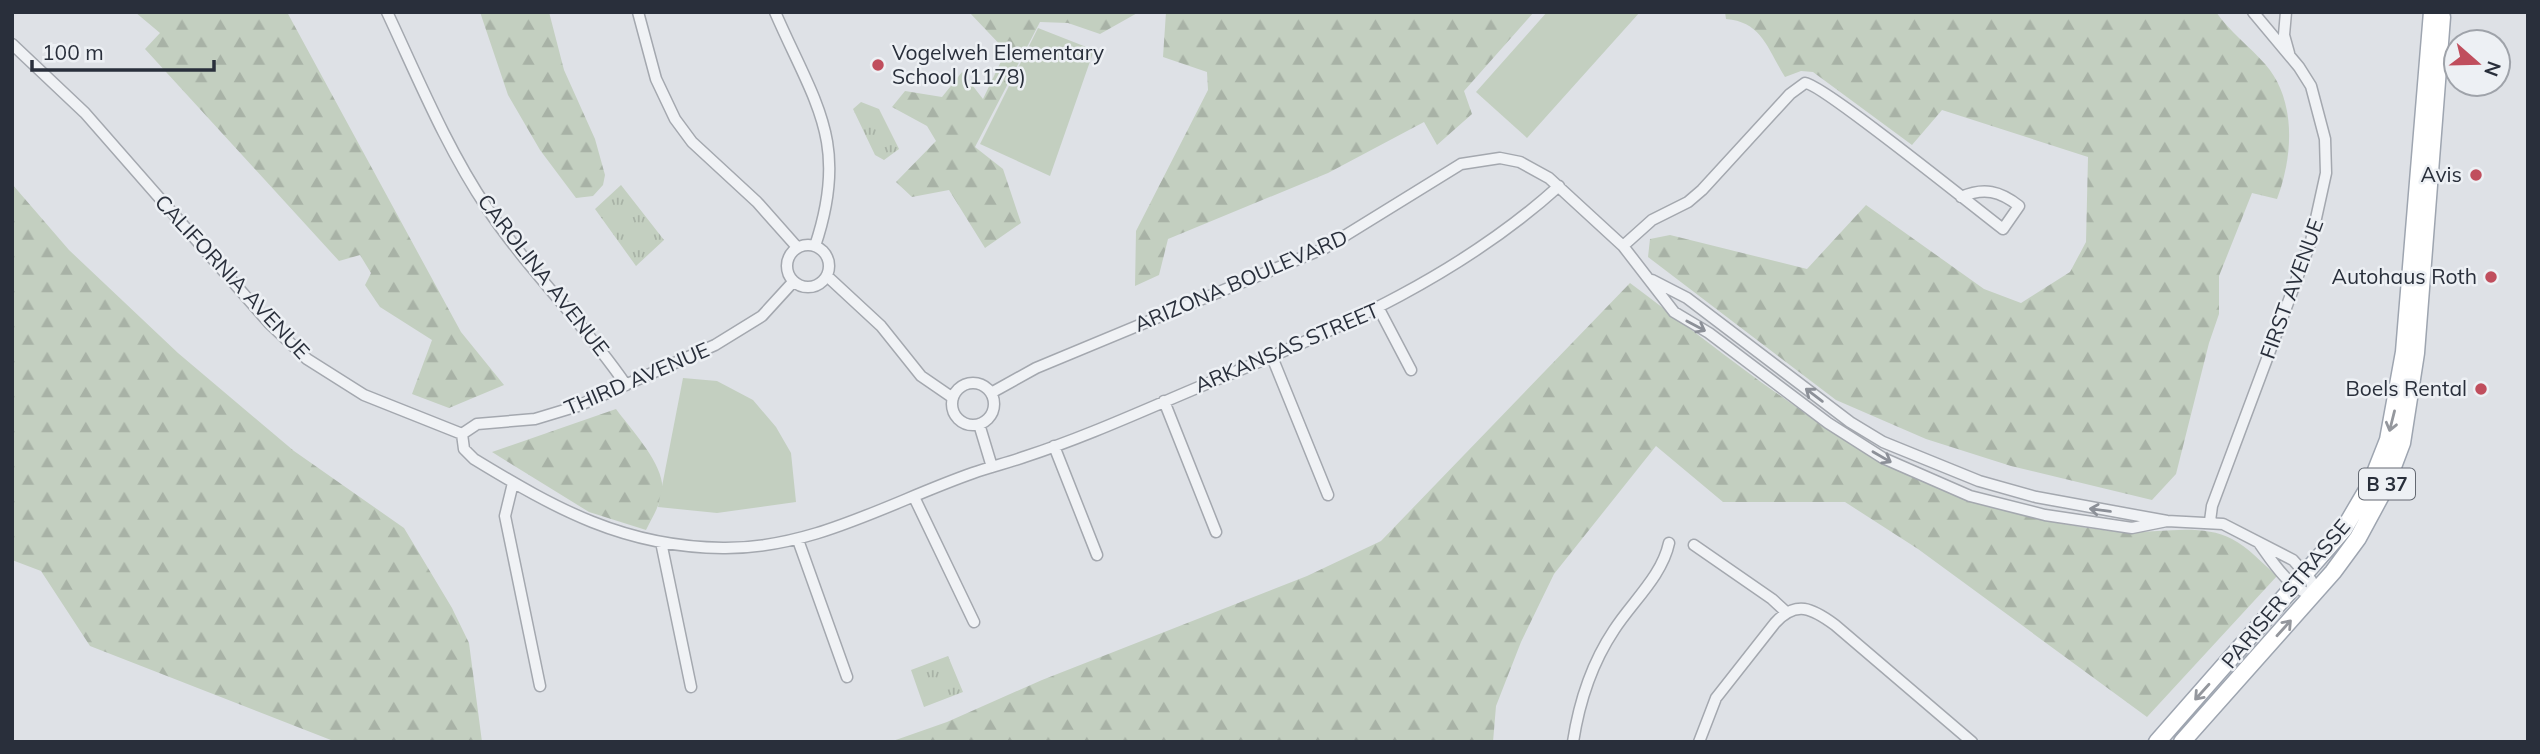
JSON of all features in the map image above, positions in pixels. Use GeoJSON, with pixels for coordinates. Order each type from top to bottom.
{"type":"FeatureCollection","features":[{"type":"Feature","properties":{"kind":"main road","name":"PARISER STRASSE"},"geometry":{"type":"LineString","coordinates":[[2157,742],[2302,580],[2358,508],[2388,440],[2397,403],[2432,12]]}},
{"type":"Feature","properties":{"kind":"main road","name":"PARISER STRASSE"},"geometry":{"type":"LineString","coordinates":[[2182,742],[2313,595],[2358,538],[2371,515],[2402,443],[2416,353],[2443,12]]}},
{"type":"Feature","properties":{"kind":"street","name":"CAROLINA AVENUE"},"geometry":{"type":"LineString","coordinates":[[387,12],[437,119],[487,208],[603,350],[626,385]]}},
{"type":"Feature","properties":{"kind":"street"},"geometry":{"type":"LineString","coordinates":[[638,12],[656,79],[675,119],[692,142],[757,201],[797,247]]}},
{"type":"Feature","properties":{"kind":"street"},"geometry":{"type":"LineString","coordinates":[[775,12],[816,102],[830,144],[828,197],[815,246]]}},
{"type":"Feature","properties":{"kind":"street","name":"FIRST AVENUE"},"geometry":{"type":"LineString","coordinates":[[2210,521],[2212,506],[2321,208],[2326,173],[2325,139],[2311,86],[2253,12]]}},
{"type":"Feature","properties":{"kind":"street","name":"FIRST AVENUE"},"geometry":{"type":"LineString","coordinates":[[2286,12],[2284,35],[2290,57]]}},
{"type":"Feature","properties":{"kind":"street","name":"CALIFORNIA AVENUE"},"geometry":{"type":"LineString","coordinates":[[12,44],[85,113],[270,323],[307,359],[364,395],[462,434]]}},
{"type":"Feature","properties":{"kind":"street"},"geometry":{"type":"LineString","coordinates":[[1623,246],[1652,220],[1688,202],[1702,190],[1790,94],[1805,83],[1821,88],[1961,197],[2003,229],[2019,206],[2004,196],[1981,189],[1961,197]]}},
{"type":"Feature","properties":{"kind":"street","name":"ARIZONA BOULEVARD"},"geometry":{"type":"LineString","coordinates":[[991,393],[1036,368],[1325,248],[1461,164],[1490,158],[1510,160],[1540,172],[1559,186],[1623,246],[1675,312],[1687,322],[1709,333],[1828,423],[1883,458],[1980,500],[2045,515],[2132,528],[2167,521]]}},
{"type":"Feature","properties":{"kind":"street","name":"ARKANSAS STREET"},"geometry":{"type":"LineString","coordinates":[[992,467],[1054,446],[1272,357],[1379,309],[1499,234],[1559,186]]}},
{"type":"Feature","properties":{"kind":"street"},"geometry":{"type":"LineString","coordinates":[[797,247],[815,246],[828,258],[827,276]]}},
{"type":"Feature","properties":{"kind":"street"},"geometry":{"type":"LineString","coordinates":[[797,247],[786,263],[793,282],[812,287],[827,276]]}},
{"type":"Feature","properties":{"kind":"street"},"geometry":{"type":"LineString","coordinates":[[827,276],[881,326],[921,376],[953,398]]}},
{"type":"Feature","properties":{"kind":"street","name":"ARIZONA BOULEVARD"},"geometry":{"type":"LineString","coordinates":[[1649,278],[1687,298],[1850,422],[1883,442],[1979,481],[2036,497],[2167,521],[2210,521],[2235,529],[2293,560],[2302,580],[2313,595]]}},
{"type":"Feature","properties":{"kind":"street","name":"THIRD AVENUE"},"geometry":{"type":"LineString","coordinates":[[462,434],[477,424],[513,422],[557,413],[626,385],[740,332],[776,303],[793,282]]}},
{"type":"Feature","properties":{"kind":"street"},"geometry":{"type":"LineString","coordinates":[[1379,309],[1411,370]]}},
{"type":"Feature","properties":{"kind":"street"},"geometry":{"type":"LineString","coordinates":[[1272,357],[1328,495]]}},
{"type":"Feature","properties":{"kind":"street"},"geometry":{"type":"LineString","coordinates":[[974,383],[991,393],[994,403],[991,414],[979,424],[968,424],[958,419],[953,409],[953,398],[961,387],[974,383]]}},
{"type":"Feature","properties":{"kind":"street"},"geometry":{"type":"LineString","coordinates":[[1164,401],[1216,532]]}},
{"type":"Feature","properties":{"kind":"street"},"geometry":{"type":"LineString","coordinates":[[462,434],[464,449],[468,454],[513,483],[593,525],[662,542],[723,548],[798,540],[992,467],[979,424]]}},
{"type":"Feature","properties":{"kind":"street"},"geometry":{"type":"LineString","coordinates":[[1054,446],[1097,555]]}},
{"type":"Feature","properties":{"kind":"street"},"geometry":{"type":"LineString","coordinates":[[1922,477],[1926,470],[1937,465]]}},
{"type":"Feature","properties":{"kind":"street"},"geometry":{"type":"LineString","coordinates":[[513,483],[505,516],[540,686]]}},
{"type":"Feature","properties":{"kind":"street"},"geometry":{"type":"LineString","coordinates":[[914,497],[974,622]]}},
{"type":"Feature","properties":{"kind":"street"},"geometry":{"type":"LineString","coordinates":[[798,540],[847,677]]}},
{"type":"Feature","properties":{"kind":"street"},"geometry":{"type":"LineString","coordinates":[[662,542],[691,687]]}},
{"type":"Feature","properties":{"kind":"street"},"geometry":{"type":"LineString","coordinates":[[1573,742],[1582,700],[1601,652],[1661,566],[1669,543]]}},
{"type":"Feature","properties":{"kind":"street","name":"ARIZONA BOULEVARD"},"geometry":{"type":"LineString","coordinates":[[2259,543],[2276,567],[2313,584],[2313,595]]}},
{"type":"Feature","properties":{"kind":"street"},"geometry":{"type":"LineString","coordinates":[[1694,545],[1785,611]]}},
{"type":"Feature","properties":{"kind":"street"},"geometry":{"type":"LineString","coordinates":[[1699,742],[1716,698],[1785,611],[1804,609],[1822,616],[1972,742]]}},
{"type":"Feature","properties":{"kind":"green space"},"geometry":{"type":"Polygon","coordinates":[[[135,12],[287,12],[461,332],[504,385],[449,408],[412,394],[432,340],[380,307],[365,285],[371,273],[360,255],[339,261],[145,49],[160,33],[135,12]]]}},
{"type":"Feature","properties":{"kind":"green space"},"geometry":{"type":"Polygon","coordinates":[[[480,12],[549,12],[564,70],[595,139],[605,175],[603,185],[593,196],[576,198],[540,150],[508,95],[480,12]]]}},
{"type":"Feature","properties":{"kind":"green space"},"geometry":{"type":"Polygon","coordinates":[[[969,12],[1139,12],[1100,34],[1068,23],[1040,22],[975,147],[1003,169],[1021,223],[985,248],[949,190],[912,197],[896,182],[936,141],[927,126],[892,107],[905,91],[942,97],[962,72],[983,99],[1006,51],[969,12]]]}},
{"type":"Feature","properties":{"kind":"green space"},"geometry":{"type":"Polygon","coordinates":[[[1166,12],[1534,12],[1464,91],[1472,114],[1437,145],[1424,122],[1328,173],[1168,239],[1159,275],[1135,286],[1136,231],[1208,90],[1207,72],[1163,57],[1166,12]]]}},
{"type":"Feature","properties":{"kind":"green space"},"geometry":{"type":"Polygon","coordinates":[[[1547,12],[1640,12],[1527,138],[1476,92],[1547,12]]]}},
{"type":"Feature","properties":{"kind":"green space"},"geometry":{"type":"Polygon","coordinates":[[[1725,12],[2216,12],[2265,64],[2283,94],[2287,111],[2289,147],[2282,183],[2277,199],[2252,193],[2219,276],[2219,314],[2209,343],[2176,474],[2152,500],[2011,466],[1926,439],[1836,400],[1648,257],[1650,239],[1670,235],[1807,269],[1866,205],[1984,289],[2021,303],[2070,272],[2086,242],[2088,157],[1942,110],[1912,145],[1813,72],[1801,71],[1785,77],[1756,31],[1738,21],[1726,19],[1725,12]]]}},
{"type":"Feature","properties":{"kind":"green space"},"geometry":{"type":"Polygon","coordinates":[[[1038,28],[1094,50],[1050,176],[980,144],[1038,28]]]}},
{"type":"Feature","properties":{"kind":"green space"},"geometry":{"type":"Polygon","coordinates":[[[861,102],[879,109],[899,149],[884,160],[875,155],[853,109],[861,102]]]}},
{"type":"Feature","properties":{"kind":"green space"},"geometry":{"type":"Polygon","coordinates":[[[12,184],[69,250],[178,353],[294,451],[404,528],[452,608],[469,643],[482,742],[336,742],[90,646],[41,571],[12,560],[12,184]]]}},
{"type":"Feature","properties":{"kind":"green space"},"geometry":{"type":"Polygon","coordinates":[[[621,185],[664,240],[636,266],[595,209],[621,185]]]}},
{"type":"Feature","properties":{"kind":"green space"},"geometry":{"type":"Polygon","coordinates":[[[1630,283],[1787,400],[1869,453],[1912,475],[1975,502],[2060,523],[2122,532],[2192,530],[2219,534],[2244,546],[2277,576],[2147,717],[1918,549],[1845,502],[1723,502],[1656,446],[1554,574],[1521,642],[1496,706],[1493,742],[890,742],[947,722],[1042,680],[1307,576],[1381,541],[1630,283]]]}},
{"type":"Feature","properties":{"kind":"green space"},"geometry":{"type":"Polygon","coordinates":[[[683,378],[717,381],[753,400],[776,427],[791,453],[796,502],[717,513],[658,507],[683,378]]]}},
{"type":"Feature","properties":{"kind":"green space"},"geometry":{"type":"Polygon","coordinates":[[[616,409],[643,444],[660,474],[661,495],[646,530],[589,512],[492,452],[616,409]]]}},
{"type":"Feature","properties":{"kind":"green space"},"geometry":{"type":"Polygon","coordinates":[[[948,656],[963,692],[924,707],[911,670],[948,656]]]}},
{"type":"Feature","properties":{"kind":"place","name":"Vogelweh Elementary School (1178)"},"geometry":{"type":"Point","coordinates":[878,65]}},
{"type":"Feature","properties":{"kind":"place","name":"Avis"},"geometry":{"type":"Point","coordinates":[2476,175]}},
{"type":"Feature","properties":{"kind":"place","name":"Autohaus Roth"},"geometry":{"type":"Point","coordinates":[2491,277]}},
{"type":"Feature","properties":{"kind":"place","name":"Boels Rental"},"geometry":{"type":"Point","coordinates":[2481,389]}}]}
